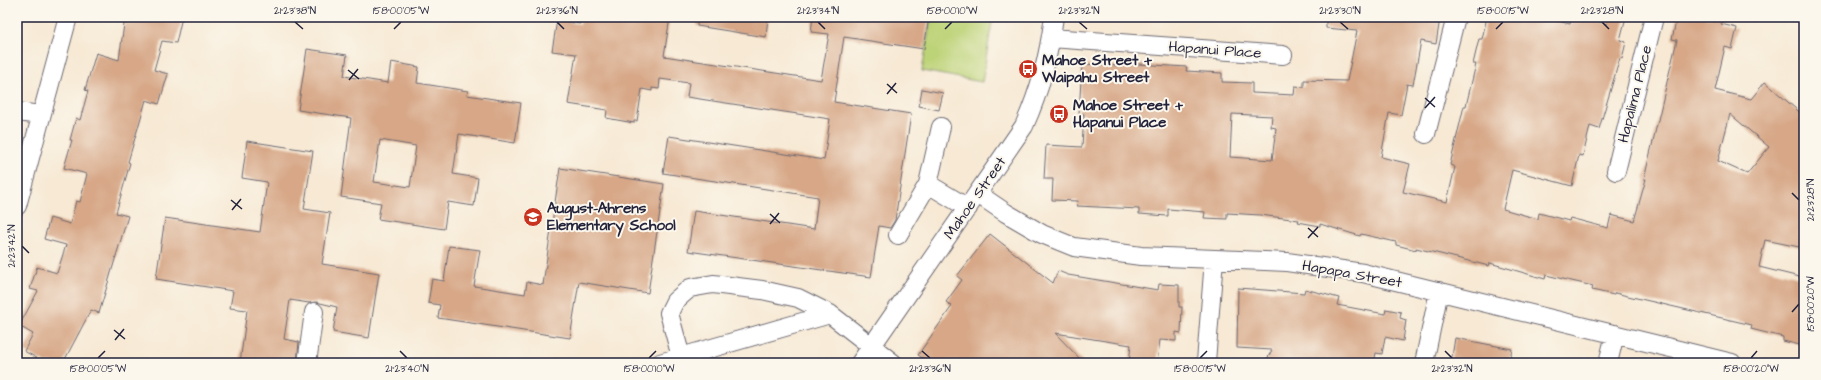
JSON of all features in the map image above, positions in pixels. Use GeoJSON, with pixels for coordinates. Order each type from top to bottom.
{"type":"FeatureCollection","features":[{"type":"Feature","properties":{"kind":"street"},"geometry":{"type":"LineString","coordinates":[[17,206],[68,17]]}},
{"type":"Feature","properties":{"kind":"street","name":"Mahoe Street"},"geometry":{"type":"LineString","coordinates":[[860,363],[1024,126],[1046,70],[1054,17]]}},
{"type":"Feature","properties":{"kind":"street"},"geometry":{"type":"LineString","coordinates":[[1426,134],[1456,17]]}},
{"type":"Feature","properties":{"kind":"street","name":"Hapalima Place"},"geometry":{"type":"LineString","coordinates":[[1616,171],[1654,17]]}},
{"type":"Feature","properties":{"kind":"street","name":"Hapanui Place"},"geometry":{"type":"LineString","coordinates":[[1051,38],[1283,55]]}},
{"type":"Feature","properties":{"kind":"street"},"geometry":{"type":"LineString","coordinates":[[17,112],[41,115]]}},
{"type":"Feature","properties":{"kind":"street"},"geometry":{"type":"LineString","coordinates":[[898,235],[928,184],[941,127]]}},
{"type":"Feature","properties":{"kind":"street","name":"Hapapa Street"},"geometry":{"type":"LineString","coordinates":[[928,184],[1006,213],[1042,234],[1074,247],[1141,256],[1287,262],[1363,273],[1732,363]]}},
{"type":"Feature","properties":{"kind":"street"},"geometry":{"type":"LineString","coordinates":[[1206,362],[1214,259]]}},
{"type":"Feature","properties":{"kind":"street"},"geometry":{"type":"LineString","coordinates":[[681,357],[669,313],[675,301],[690,288],[713,284],[762,290],[798,298],[830,314],[893,363]]}},
{"type":"Feature","properties":{"kind":"street"},"geometry":{"type":"LineString","coordinates":[[1424,363],[1439,291]]}},
{"type":"Feature","properties":{"kind":"street"},"geometry":{"type":"LineString","coordinates":[[307,363],[314,312]]}},
{"type":"Feature","properties":{"kind":"street"},"geometry":{"type":"LineString","coordinates":[[660,363],[830,314]]}},
{"type":"Feature","properties":{"kind":"street"},"geometry":{"type":"LineString","coordinates":[[1608,363],[1615,334]]}},
{"type":"Feature","properties":{"kind":"green space"},"geometry":{"type":"Polygon","coordinates":[[[931,17],[993,17],[982,82],[922,71],[931,17]]]}},
{"type":"Feature","properties":{"kind":"building"},"geometry":{"type":"Polygon","coordinates":[[[125,17],[182,17],[176,43],[162,41],[154,70],[168,74],[159,104],[146,100],[128,162],[130,163],[116,213],[128,216],[99,313],[91,310],[63,363],[46,363],[24,351],[33,334],[19,326],[38,291],[30,289],[37,267],[57,273],[66,245],[44,239],[50,218],[70,224],[76,201],[80,202],[87,174],[64,168],[72,140],[70,140],[76,118],[80,120],[88,91],[85,90],[96,53],[119,60],[125,17]]]}},
{"type":"Feature","properties":{"kind":"building"},"geometry":{"type":"Polygon","coordinates":[[[581,17],[670,17],[664,56],[821,80],[829,34],[811,32],[813,17],[929,17],[924,49],[844,37],[834,102],[911,114],[895,220],[890,228],[879,226],[871,277],[688,251],[694,211],[814,229],[818,197],[663,173],[669,136],[824,160],[830,119],[687,97],[689,83],[660,79],[659,89],[652,88],[652,91],[642,89],[637,121],[634,121],[634,123],[606,118],[607,110],[568,104],[576,54],[552,51],[557,20],[580,24],[581,17]]]}},
{"type":"Feature","properties":{"kind":"building"},"geometry":{"type":"Polygon","coordinates":[[[697,17],[768,17],[766,37],[697,26],[697,17]]]}},
{"type":"Feature","properties":{"kind":"building"},"geometry":{"type":"Polygon","coordinates":[[[1326,17],[1440,18],[1436,44],[1421,41],[1413,85],[1407,84],[1401,115],[1389,113],[1381,157],[1410,164],[1403,192],[1447,202],[1455,167],[1450,165],[1476,64],[1473,64],[1479,39],[1482,39],[1487,17],[1542,17],[1570,24],[1572,17],[1580,17],[1607,24],[1609,17],[1626,17],[1620,40],[1626,42],[1622,59],[1620,58],[1599,129],[1590,126],[1583,156],[1579,155],[1572,186],[1512,170],[1503,209],[1538,219],[1539,213],[1569,221],[1570,218],[1608,228],[1611,215],[1634,221],[1646,179],[1644,179],[1677,40],[1672,39],[1677,17],[1723,17],[1721,24],[1737,28],[1732,49],[1725,47],[1715,90],[1751,99],[1765,82],[1804,116],[1804,248],[1765,240],[1759,267],[1804,278],[1804,346],[1783,341],[1783,337],[1751,329],[1752,325],[1615,293],[1614,295],[1592,290],[1593,286],[1546,275],[1545,279],[1490,263],[1489,266],[1416,248],[1416,250],[1396,245],[1396,242],[1361,234],[1360,236],[1320,224],[1320,226],[1298,222],[1299,220],[1260,215],[1227,213],[1227,219],[1204,218],[1205,212],[1168,209],[1168,216],[1139,214],[1139,209],[1077,206],[1078,201],[1052,200],[1053,179],[1044,179],[1046,145],[1082,147],[1084,114],[1079,113],[1082,64],[1121,66],[1121,63],[1187,67],[1186,71],[1222,73],[1222,82],[1252,83],[1252,93],[1294,95],[1295,86],[1304,87],[1304,80],[1347,81],[1357,31],[1326,28],[1326,17]],[[1232,114],[1230,157],[1272,160],[1276,128],[1271,127],[1272,116],[1232,114]],[[1730,114],[1718,161],[1747,174],[1769,147],[1730,114]]]}},
{"type":"Feature","properties":{"kind":"building"},"geometry":{"type":"Polygon","coordinates":[[[307,49],[347,55],[344,76],[388,83],[391,62],[419,67],[417,83],[468,91],[467,95],[521,103],[515,143],[459,134],[453,174],[478,178],[474,206],[448,202],[444,229],[378,219],[381,203],[341,197],[351,118],[298,110],[307,49]],[[380,140],[374,182],[410,187],[416,146],[380,140]]]}},
{"type":"Feature","properties":{"kind":"building"},"geometry":{"type":"Polygon","coordinates":[[[922,89],[943,93],[939,110],[919,106],[922,89]]]}},
{"type":"Feature","properties":{"kind":"building"},"geometry":{"type":"Polygon","coordinates":[[[247,141],[313,151],[304,209],[330,213],[322,264],[379,273],[369,338],[333,332],[337,307],[316,302],[309,303],[290,300],[284,339],[299,342],[297,363],[240,363],[247,310],[230,308],[233,291],[156,279],[165,218],[260,232],[267,182],[242,178],[247,141]]]}},
{"type":"Feature","properties":{"kind":"building"},"geometry":{"type":"Polygon","coordinates":[[[560,168],[664,184],[648,293],[579,282],[570,338],[438,318],[440,305],[428,303],[432,279],[444,281],[449,246],[480,250],[474,286],[525,294],[527,282],[543,285],[560,168]]]}},
{"type":"Feature","properties":{"kind":"building"},"geometry":{"type":"Polygon","coordinates":[[[990,234],[1053,283],[1058,271],[1068,275],[1158,290],[1159,284],[1179,285],[1179,307],[1182,307],[1181,333],[1176,332],[1176,341],[1160,340],[1157,363],[1129,363],[1131,345],[1055,333],[1084,363],[930,363],[918,355],[952,306],[946,302],[962,280],[957,276],[990,234]]]}},
{"type":"Feature","properties":{"kind":"building"},"geometry":{"type":"Polygon","coordinates":[[[1238,288],[1304,293],[1305,289],[1339,298],[1337,305],[1385,314],[1386,309],[1401,312],[1400,318],[1406,320],[1403,341],[1385,337],[1382,354],[1376,353],[1374,363],[1265,363],[1272,350],[1237,348],[1238,288]]]}},
{"type":"Feature","properties":{"kind":"building"},"geometry":{"type":"Polygon","coordinates":[[[1455,338],[1512,349],[1509,363],[1451,363],[1455,338]]]}},
{"type":"Feature","properties":{"kind":"place","name":"Mahoe Street + Waipahu Street"},"geometry":{"type":"Point","coordinates":[1028,69]}},
{"type":"Feature","properties":{"kind":"place","name":"Mahoe Street + Hapanui Place"},"geometry":{"type":"Point","coordinates":[1059,114]}},
{"type":"Feature","properties":{"kind":"place","name":"August-Ahrens Elementary School"},"geometry":{"type":"Point","coordinates":[533,217]}}]}
